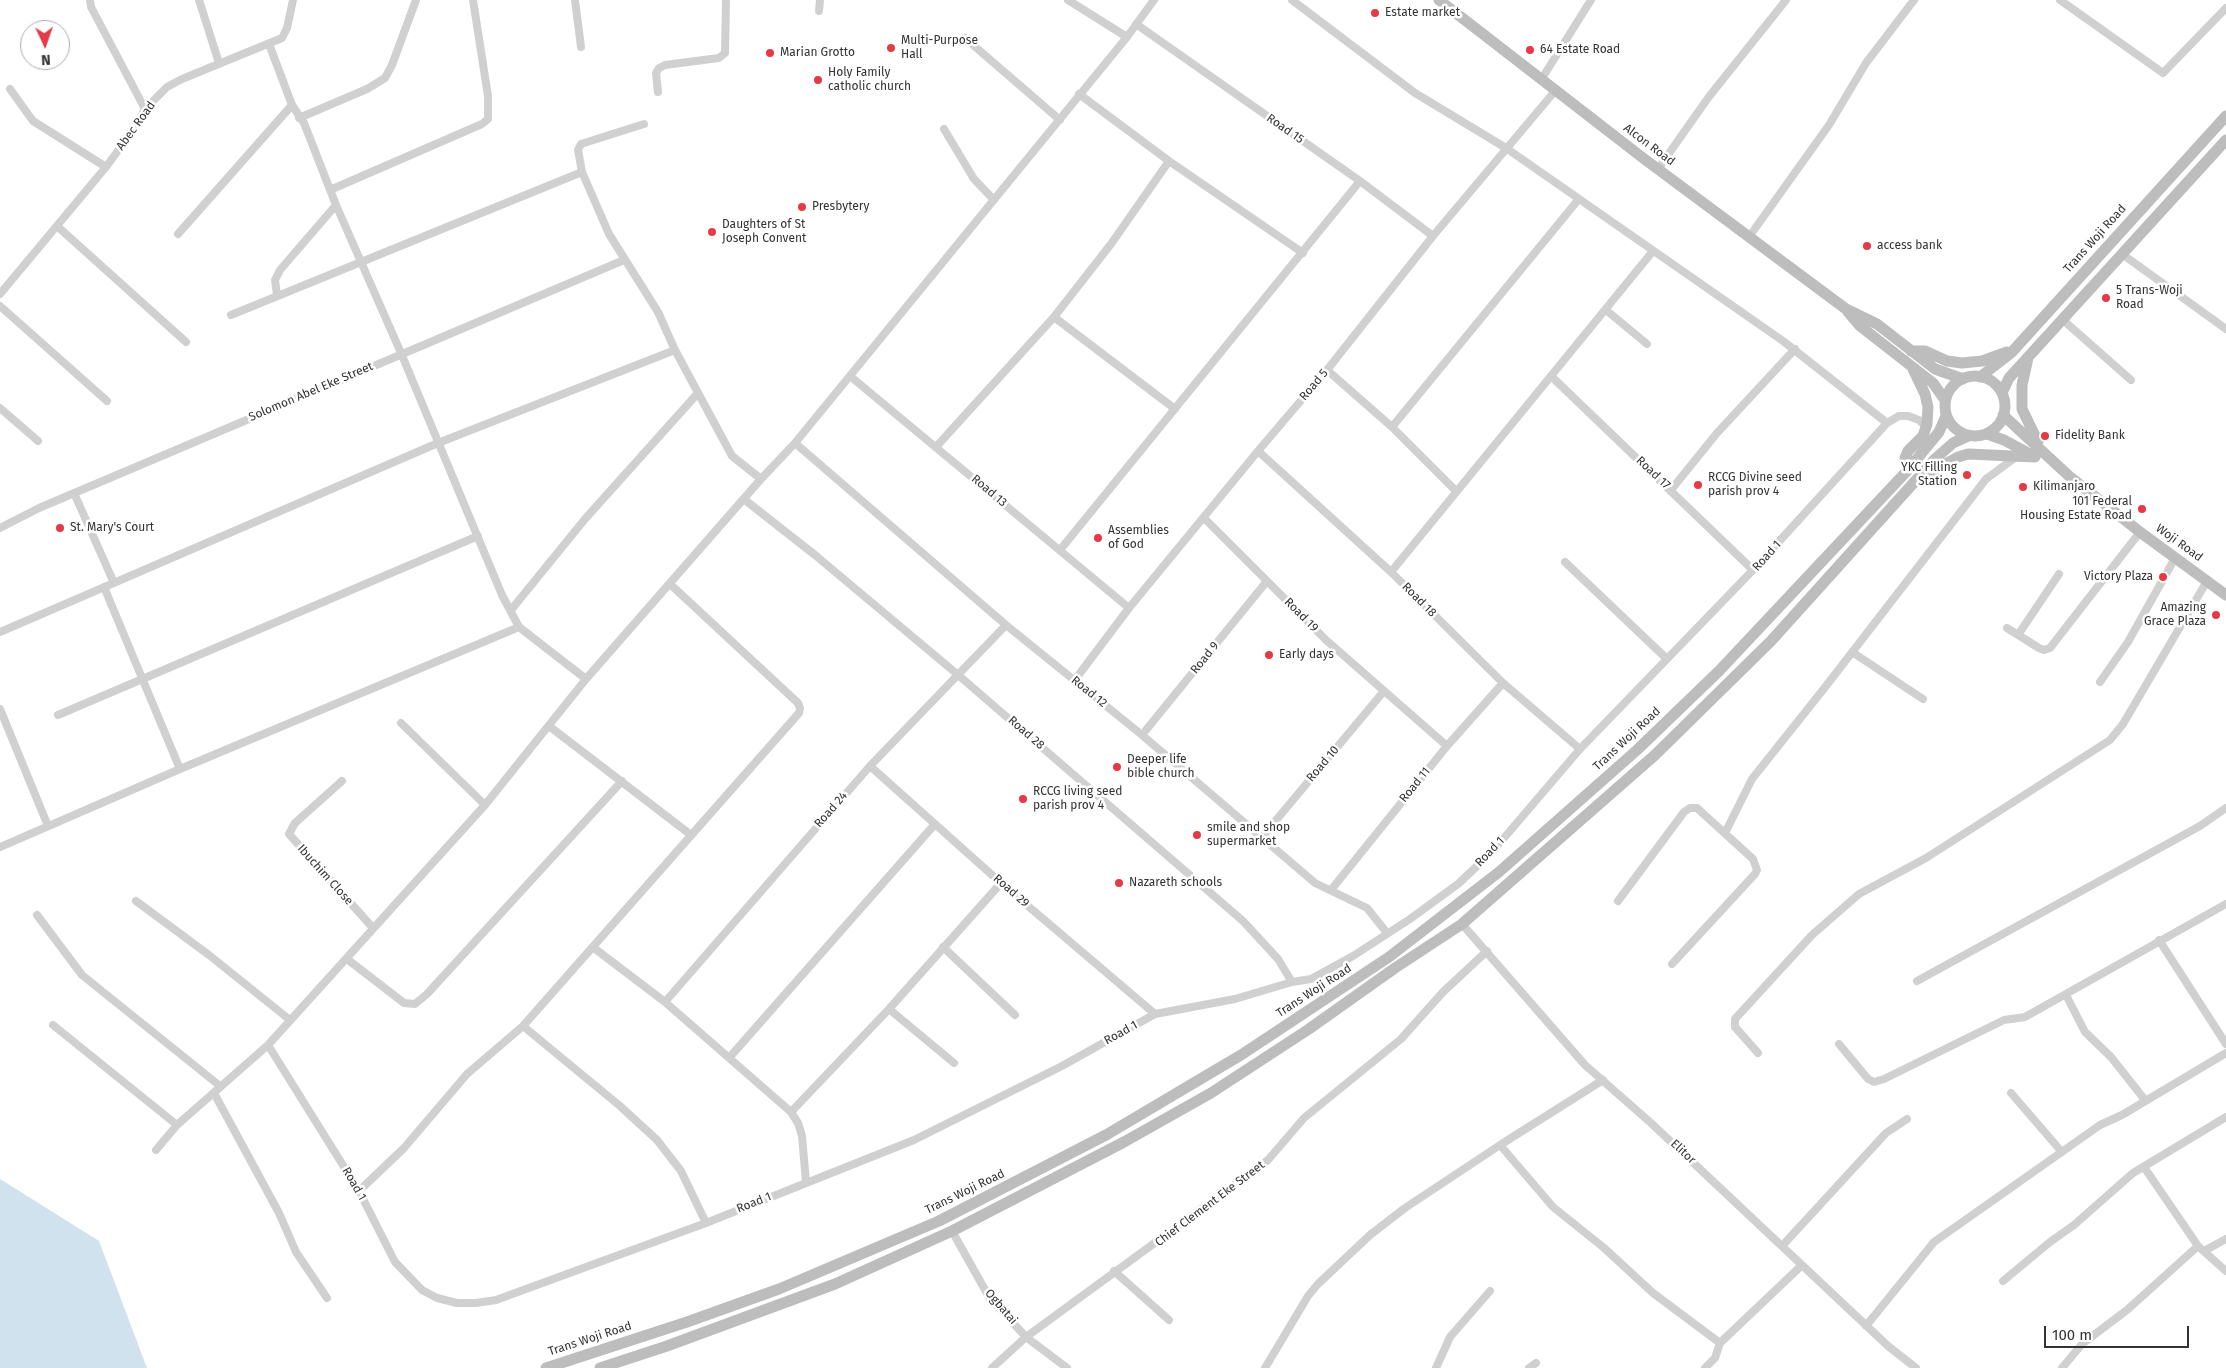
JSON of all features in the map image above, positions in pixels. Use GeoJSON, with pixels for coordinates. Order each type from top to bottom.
{"type":"FeatureCollection","features":[{"type":"Feature","properties":{"kind":"main road","name":"Alcon Road"},"geometry":{"type":"LineString","coordinates":[[1439,0],[1658,169],[1846,308]]}},
{"type":"Feature","properties":{"kind":"main road","name":"Trans Woji Road"},"geometry":{"type":"LineString","coordinates":[[1980,376],[2013,350],[2226,116]]}},
{"type":"Feature","properties":{"kind":"main road"},"geometry":{"type":"LineString","coordinates":[[2002,393],[2009,378],[2225,142]]}},
{"type":"Feature","properties":{"kind":"main road"},"geometry":{"type":"LineString","coordinates":[[1846,308],[1877,324],[1935,369],[1963,379]]}},
{"type":"Feature","properties":{"kind":"main road"},"geometry":{"type":"LineString","coordinates":[[1846,308],[1860,326],[1933,383],[1945,400]]}},
{"type":"Feature","properties":{"kind":"main road"},"geometry":{"type":"LineString","coordinates":[[1911,350],[1925,351],[1947,361],[1962,362],[1982,361],[2013,350]]}},
{"type":"Feature","properties":{"kind":"main road"},"geometry":{"type":"LineString","coordinates":[[2028,357],[2022,385],[2022,410],[2039,455]]}},
{"type":"Feature","properties":{"kind":"main road"},"geometry":{"type":"LineString","coordinates":[[1908,471],[1905,458],[1908,451],[1923,436],[1928,407],[1925,394],[1912,367]]}},
{"type":"Feature","properties":{"kind":"main road"},"geometry":{"type":"LineString","coordinates":[[1968,436],[1958,432],[1951,425],[1946,416],[1945,400],[1952,386],[1970,376],[1980,376],[1997,386],[2002,393],[2005,403],[2003,415],[1995,429],[1987,434]]}},
{"type":"Feature","properties":{"kind":"main road"},"geometry":{"type":"LineString","coordinates":[[2003,415],[2039,455]]}},
{"type":"Feature","properties":{"kind":"main road","name":"Trans Woji Road"},"geometry":{"type":"LineString","coordinates":[[546,1368],[655,1333],[747,1300],[939,1221],[1106,1135],[1241,1055],[1389,957],[1499,872],[1637,750],[1719,671],[1908,471],[1939,432],[1946,416]]}},
{"type":"Feature","properties":{"kind":"main road"},"geometry":{"type":"LineString","coordinates":[[600,1368],[751,1316],[836,1284],[952,1231],[1124,1142],[1211,1093],[1462,924],[1654,755],[1771,641],[1942,453],[1953,444],[1968,436],[1987,434],[2039,455]]}},
{"type":"Feature","properties":{"kind":"main road"},"geometry":{"type":"LineString","coordinates":[[1919,479],[1963,456],[1976,454],[2039,455]]}},
{"type":"Feature","properties":{"kind":"main road","name":"Woji Road"},"geometry":{"type":"LineString","coordinates":[[2039,455],[2226,595]]}},
{"type":"Feature","properties":{"kind":"main road"},"geometry":{"type":"LineString","coordinates":[[747,1300],[751,1316]]}},
{"type":"Feature","properties":{"kind":"main road"},"geometry":{"type":"LineString","coordinates":[[655,1333],[661,1348]]}},
{"type":"Feature","properties":{"kind":"street"},"geometry":{"type":"LineString","coordinates":[[90,0],[91,7],[145,109]]}},
{"type":"Feature","properties":{"kind":"street"},"geometry":{"type":"LineString","coordinates":[[199,0],[218,63]]}},
{"type":"Feature","properties":{"kind":"street","name":"Abec Road"},"geometry":{"type":"LineString","coordinates":[[0,294],[106,167],[134,129],[145,109],[168,87],[218,63],[277,42],[285,35],[293,0]]}},
{"type":"Feature","properties":{"kind":"street"},"geometry":{"type":"LineString","coordinates":[[299,118],[367,89],[385,78],[392,65],[416,0]]}},
{"type":"Feature","properties":{"kind":"street"},"geometry":{"type":"LineString","coordinates":[[330,190],[482,124],[488,119],[488,96],[473,0]]}},
{"type":"Feature","properties":{"kind":"street"},"geometry":{"type":"LineString","coordinates":[[574,0],[581,47]]}},
{"type":"Feature","properties":{"kind":"street"},"geometry":{"type":"LineString","coordinates":[[658,92],[656,73],[659,68],[665,65],[719,58],[725,53],[726,0]]}},
{"type":"Feature","properties":{"kind":"street"},"geometry":{"type":"LineString","coordinates":[[818,11],[820,0]]}},
{"type":"Feature","properties":{"kind":"street"},"geometry":{"type":"LineString","coordinates":[[1068,0],[1127,37]]}},
{"type":"Feature","properties":{"kind":"street"},"geometry":{"type":"LineString","coordinates":[[156,1150],[177,1125],[268,1045],[485,805],[586,679],[745,500],[760,479],[795,443],[1060,120],[1079,94],[1127,37],[1154,0]]}},
{"type":"Feature","properties":{"kind":"street"},"geometry":{"type":"LineString","coordinates":[[1292,0],[1415,93],[1506,148],[1578,200],[1796,350],[1887,423],[1899,416],[1908,416],[1919,420],[1926,426]]}},
{"type":"Feature","properties":{"kind":"street"},"geometry":{"type":"LineString","coordinates":[[1541,80],[1591,0]]}},
{"type":"Feature","properties":{"kind":"street"},"geometry":{"type":"LineString","coordinates":[[1658,169],[1708,98],[1786,0]]}},
{"type":"Feature","properties":{"kind":"street"},"geometry":{"type":"LineString","coordinates":[[1749,237],[1829,125],[1866,63],[1914,0]]}},
{"type":"Feature","properties":{"kind":"street"},"geometry":{"type":"LineString","coordinates":[[2060,0],[2163,73],[2226,8]]}},
{"type":"Feature","properties":{"kind":"street","name":"Road 15"},"geometry":{"type":"LineString","coordinates":[[1136,24],[1360,181],[1433,236]]}},
{"type":"Feature","properties":{"kind":"street"},"geometry":{"type":"LineString","coordinates":[[965,38],[1060,120]]}},
{"type":"Feature","properties":{"kind":"street"},"geometry":{"type":"LineString","coordinates":[[269,44],[292,105],[304,123],[336,205],[401,353],[502,595],[519,627],[586,679]]}},
{"type":"Feature","properties":{"kind":"street"},"geometry":{"type":"LineString","coordinates":[[10,89],[33,121],[106,167]]}},
{"type":"Feature","properties":{"kind":"street","name":"Road 5"},"geometry":{"type":"LineString","coordinates":[[1074,680],[1129,608],[1327,370],[1433,236],[1555,91]]}},
{"type":"Feature","properties":{"kind":"street"},"geometry":{"type":"LineString","coordinates":[[1079,94],[1169,161],[1303,253]]}},
{"type":"Feature","properties":{"kind":"street"},"geometry":{"type":"LineString","coordinates":[[178,234],[292,105]]}},
{"type":"Feature","properties":{"kind":"street"},"geometry":{"type":"LineString","coordinates":[[644,124],[579,146],[582,172],[609,234],[658,312],[675,350],[732,456],[760,479]]}},
{"type":"Feature","properties":{"kind":"street"},"geometry":{"type":"LineString","coordinates":[[944,129],[974,179],[994,200]]}},
{"type":"Feature","properties":{"kind":"street"},"geometry":{"type":"LineString","coordinates":[[936,447],[1054,317],[1111,244],[1169,161]]}},
{"type":"Feature","properties":{"kind":"street"},"geometry":{"type":"LineString","coordinates":[[231,315],[582,172]]}},
{"type":"Feature","properties":{"kind":"street"},"geometry":{"type":"LineString","coordinates":[[1060,550],[1360,181]]}},
{"type":"Feature","properties":{"kind":"street"},"geometry":{"type":"LineString","coordinates":[[1392,427],[1578,200]]}},
{"type":"Feature","properties":{"kind":"street"},"geometry":{"type":"LineString","coordinates":[[277,295],[275,280],[280,270],[336,205]]}},
{"type":"Feature","properties":{"kind":"street"},"geometry":{"type":"LineString","coordinates":[[57,226],[186,342]]}},
{"type":"Feature","properties":{"kind":"street"},"geometry":{"type":"LineString","coordinates":[[1391,572],[1653,251]]}},
{"type":"Feature","properties":{"kind":"street"},"geometry":{"type":"LineString","coordinates":[[2122,254],[2226,329]]}},
{"type":"Feature","properties":{"kind":"street","name":"Solomon Abel Eke Street"},"geometry":{"type":"LineString","coordinates":[[0,528],[74,492],[624,260]]}},
{"type":"Feature","properties":{"kind":"street"},"geometry":{"type":"LineString","coordinates":[[0,306],[107,401]]}},
{"type":"Feature","properties":{"kind":"street"},"geometry":{"type":"LineString","coordinates":[[1606,310],[1647,344]]}},
{"type":"Feature","properties":{"kind":"street"},"geometry":{"type":"LineString","coordinates":[[1054,317],[1175,409]]}},
{"type":"Feature","properties":{"kind":"street"},"geometry":{"type":"LineString","coordinates":[[2062,320],[2131,380]]}},
{"type":"Feature","properties":{"kind":"street"},"geometry":{"type":"LineString","coordinates":[[0,632],[438,443],[675,350]]}},
{"type":"Feature","properties":{"kind":"street"},"geometry":{"type":"LineString","coordinates":[[1672,490],[1717,433],[1796,350]]}},
{"type":"Feature","properties":{"kind":"street"},"geometry":{"type":"LineString","coordinates":[[1327,370],[1392,427],[1456,491]]}},
{"type":"Feature","properties":{"kind":"street","name":"Road 13"},"geometry":{"type":"LineString","coordinates":[[850,376],[1129,608]]}},
{"type":"Feature","properties":{"kind":"street","name":"Road 17"},"geometry":{"type":"LineString","coordinates":[[1551,376],[1672,490],[1753,570]]}},
{"type":"Feature","properties":{"kind":"street"},"geometry":{"type":"LineString","coordinates":[[510,610],[585,519],[698,393]]}},
{"type":"Feature","properties":{"kind":"street"},"geometry":{"type":"LineString","coordinates":[[0,408],[38,441]]}},
{"type":"Feature","properties":{"kind":"street","name":"Road 1"},"geometry":{"type":"LineString","coordinates":[[268,1045],[359,1191],[395,1262],[422,1290],[446,1302],[476,1303],[496,1300],[706,1223],[914,1140],[1062,1066],[1155,1014],[1235,999],[1292,982],[1311,979],[1353,956],[1387,933],[1458,884],[1492,852],[1580,749],[1753,570],[1887,423]]}},
{"type":"Feature","properties":{"kind":"street","name":"Road 12"},"geometry":{"type":"LineString","coordinates":[[795,443],[1006,626],[1142,735],[1315,883],[1367,908],[1387,933]]}},
{"type":"Feature","properties":{"kind":"street","name":"Road 18"},"geometry":{"type":"LineString","coordinates":[[1258,451],[1391,572],[1503,683],[1580,749]]}},
{"type":"Feature","properties":{"kind":"street"},"geometry":{"type":"LineString","coordinates":[[1725,833],[1752,779],[1986,479],[2018,456]]}},
{"type":"Feature","properties":{"kind":"street"},"geometry":{"type":"LineString","coordinates":[[74,492],[114,583]]}},
{"type":"Feature","properties":{"kind":"street","name":"Road 28"},"geometry":{"type":"LineString","coordinates":[[745,500],[957,674],[1243,921],[1278,959],[1292,982]]}},
{"type":"Feature","properties":{"kind":"street","name":"Road 19"},"geometry":{"type":"LineString","coordinates":[[1204,518],[1326,640],[1447,746]]}},
{"type":"Feature","properties":{"kind":"street"},"geometry":{"type":"LineString","coordinates":[[2007,628],[2039,648],[2044,650],[2050,648],[2140,532]]}},
{"type":"Feature","properties":{"kind":"street"},"geometry":{"type":"LineString","coordinates":[[58,715],[143,677],[478,536]]}},
{"type":"Feature","properties":{"kind":"street"},"geometry":{"type":"LineString","coordinates":[[2100,682],[2128,642],[2176,558]]}},
{"type":"Feature","properties":{"kind":"street"},"geometry":{"type":"LineString","coordinates":[[1565,562],[1667,659]]}},
{"type":"Feature","properties":{"kind":"street"},"geometry":{"type":"LineString","coordinates":[[2018,635],[2058,574]]}},
{"type":"Feature","properties":{"kind":"street","name":"Road 9"},"geometry":{"type":"LineString","coordinates":[[1142,735],[1267,581]]}},
{"type":"Feature","properties":{"kind":"street"},"geometry":{"type":"LineString","coordinates":[[1758,1053],[1735,1027],[1735,1019],[1812,935],[1858,894],[1926,858],[2110,740],[2123,724],[2207,581]]}},
{"type":"Feature","properties":{"kind":"street"},"geometry":{"type":"LineString","coordinates":[[359,1191],[404,1148],[468,1074],[524,1026],[799,712],[798,703],[670,584]]}},
{"type":"Feature","properties":{"kind":"street"},"geometry":{"type":"LineString","coordinates":[[104,587],[180,769]]}},
{"type":"Feature","properties":{"kind":"street","name":"Road 24"},"geometry":{"type":"LineString","coordinates":[[665,1002],[870,766],[957,674],[1006,626]]}},
{"type":"Feature","properties":{"kind":"street"},"geometry":{"type":"LineString","coordinates":[[0,847],[180,769],[519,627]]}},
{"type":"Feature","properties":{"kind":"street"},"geometry":{"type":"LineString","coordinates":[[1852,652],[1923,699]]}},
{"type":"Feature","properties":{"kind":"street","name":"Road 11"},"geometry":{"type":"LineString","coordinates":[[1331,890],[1447,746],[1503,683]]}},
{"type":"Feature","properties":{"kind":"street","name":"Road 10"},"geometry":{"type":"LineString","coordinates":[[1262,837],[1384,691]]}},
{"type":"Feature","properties":{"kind":"street"},"geometry":{"type":"LineString","coordinates":[[0,709],[48,826]]}},
{"type":"Feature","properties":{"kind":"street"},"geometry":{"type":"LineString","coordinates":[[401,722],[485,805]]}},
{"type":"Feature","properties":{"kind":"street"},"geometry":{"type":"LineString","coordinates":[[549,726],[691,835]]}},
{"type":"Feature","properties":{"kind":"street","name":"Road 29"},"geometry":{"type":"LineString","coordinates":[[870,766],[1000,883],[1155,1014]]}},
{"type":"Feature","properties":{"kind":"street","name":"Ibuchim Close"},"geometry":{"type":"LineString","coordinates":[[342,781],[295,823],[289,834],[373,928]]}},
{"type":"Feature","properties":{"kind":"street"},"geometry":{"type":"LineString","coordinates":[[347,959],[404,1003],[416,1004],[622,781]]}},
{"type":"Feature","properties":{"kind":"street"},"geometry":{"type":"LineString","coordinates":[[1618,901],[1684,812],[1690,808],[1697,808],[1752,860],[1757,870],[1672,964]]}},
{"type":"Feature","properties":{"kind":"street"},"geometry":{"type":"LineString","coordinates":[[1917,981],[2200,826],[2226,808]]}},
{"type":"Feature","properties":{"kind":"street"},"geometry":{"type":"LineString","coordinates":[[729,1058],[935,824]]}},
{"type":"Feature","properties":{"kind":"street"},"geometry":{"type":"LineString","coordinates":[[791,1112],[888,1009],[1000,883]]}},
{"type":"Feature","properties":{"kind":"street"},"geometry":{"type":"LineString","coordinates":[[136,901],[209,955],[290,1020]]}},
{"type":"Feature","properties":{"kind":"street"},"geometry":{"type":"LineString","coordinates":[[1839,1044],[1868,1079],[1874,1082],[1906,1070],[2004,1020],[2025,1017],[2226,904]]}},
{"type":"Feature","properties":{"kind":"street"},"geometry":{"type":"LineString","coordinates":[[37,915],[59,947],[82,975],[220,1086]]}},
{"type":"Feature","properties":{"kind":"street","name":"Elitor"},"geometry":{"type":"LineString","coordinates":[[1462,924],[1569,1049],[1677,1146],[1866,1326],[1916,1368]]}},
{"type":"Feature","properties":{"kind":"street"},"geometry":{"type":"LineString","coordinates":[[2159,940],[2226,1044]]}},
{"type":"Feature","properties":{"kind":"street"},"geometry":{"type":"LineString","coordinates":[[943,947],[1015,1014]]}},
{"type":"Feature","properties":{"kind":"street"},"geometry":{"type":"LineString","coordinates":[[594,948],[665,1002],[791,1112],[798,1123],[802,1136],[806,1182]]}},
{"type":"Feature","properties":{"kind":"street","name":"Chief Clement Eke Street"},"geometry":{"type":"LineString","coordinates":[[992,1368],[1026,1336],[1114,1270],[1150,1248],[1268,1160],[1304,1118],[1401,1039],[1443,992],[1487,951]]}},
{"type":"Feature","properties":{"kind":"street"},"geometry":{"type":"LineString","coordinates":[[2066,995],[2085,1032],[2111,1057],[2145,1100]]}},
{"type":"Feature","properties":{"kind":"street"},"geometry":{"type":"LineString","coordinates":[[888,1009],[954,1063]]}},
{"type":"Feature","properties":{"kind":"street"},"geometry":{"type":"LineString","coordinates":[[52,1025],[177,1125]]}},
{"type":"Feature","properties":{"kind":"street"},"geometry":{"type":"LineString","coordinates":[[524,1026],[658,1140],[681,1171],[706,1223]]}},
{"type":"Feature","properties":{"kind":"street"},"geometry":{"type":"LineString","coordinates":[[1866,1326],[1934,1242],[2100,1125],[2122,1115],[2226,1053]]}},
{"type":"Feature","properties":{"kind":"street"},"geometry":{"type":"LineString","coordinates":[[1265,1368],[1308,1296],[1348,1255],[1405,1208],[1603,1080]]}},
{"type":"Feature","properties":{"kind":"street"},"geometry":{"type":"LineString","coordinates":[[214,1093],[279,1213],[296,1252],[327,1298]]}},
{"type":"Feature","properties":{"kind":"street"},"geometry":{"type":"LineString","coordinates":[[2011,1093],[2061,1151]]}},
{"type":"Feature","properties":{"kind":"street"},"geometry":{"type":"LineString","coordinates":[[2003,1281],[2050,1242],[2074,1225],[2133,1172],[2226,1117]]}},
{"type":"Feature","properties":{"kind":"street"},"geometry":{"type":"LineString","coordinates":[[1782,1246],[1886,1134],[1907,1119]]}},
{"type":"Feature","properties":{"kind":"street"},"geometry":{"type":"LineString","coordinates":[[1500,1145],[1553,1207],[1603,1247],[1653,1293],[1720,1343]]}},
{"type":"Feature","properties":{"kind":"street"},"geometry":{"type":"LineString","coordinates":[[2144,1167],[2201,1248],[2226,1272]]}},
{"type":"Feature","properties":{"kind":"street","name":"Ogbatai"},"geometry":{"type":"LineString","coordinates":[[952,1231],[990,1297],[1026,1336],[1068,1368]]}},
{"type":"Feature","properties":{"kind":"street"},"geometry":{"type":"LineString","coordinates":[[2062,1368],[2082,1344],[2127,1310],[2201,1248],[2226,1239]]}},
{"type":"Feature","properties":{"kind":"street"},"geometry":{"type":"LineString","coordinates":[[1705,1368],[1715,1358],[1720,1343],[1802,1265]]}},
{"type":"Feature","properties":{"kind":"street"},"geometry":{"type":"LineString","coordinates":[[1114,1270],[1170,1320]]}},
{"type":"Feature","properties":{"kind":"street"},"geometry":{"type":"LineString","coordinates":[[1436,1368],[1450,1337],[1490,1291]]}},
{"type":"Feature","properties":{"kind":"street"},"geometry":{"type":"LineString","coordinates":[[1529,1368],[1536,1363]]}},
{"type":"Feature","properties":{"kind":"water"},"geometry":{"type":"Polygon","coordinates":[[[0,1179],[99,1241],[147,1368],[0,1368],[0,1179]]]}},
{"type":"Feature","properties":{"kind":"place","name":"Estate market"},"geometry":{"type":"Point","coordinates":[1375,13]}},
{"type":"Feature","properties":{"kind":"place","name":"Multi-Purpose Hall"},"geometry":{"type":"Point","coordinates":[891,48]}},
{"type":"Feature","properties":{"kind":"place","name":"64 Estate Road"},"geometry":{"type":"Point","coordinates":[1530,50]}},
{"type":"Feature","properties":{"kind":"place","name":"Marian Grotto"},"geometry":{"type":"Point","coordinates":[770,53]}},
{"type":"Feature","properties":{"kind":"place","name":"Holy Family catholic church"},"geometry":{"type":"Point","coordinates":[818,80]}},
{"type":"Feature","properties":{"kind":"place","name":"Presbytery"},"geometry":{"type":"Point","coordinates":[802,207]}},
{"type":"Feature","properties":{"kind":"place","name":"Daughters of St Joseph Convent"},"geometry":{"type":"Point","coordinates":[712,232]}},
{"type":"Feature","properties":{"kind":"place","name":"access bank"},"geometry":{"type":"Point","coordinates":[1867,246]}},
{"type":"Feature","properties":{"kind":"place","name":"5 Trans-Woji Road"},"geometry":{"type":"Point","coordinates":[2106,298]}},
{"type":"Feature","properties":{"kind":"place","name":"Fidelity Bank"},"geometry":{"type":"Point","coordinates":[2045,436]}},
{"type":"Feature","properties":{"kind":"place","name":"YKC Filling Station"},"geometry":{"type":"Point","coordinates":[1967,475]}},
{"type":"Feature","properties":{"kind":"place","name":"RCCG Divine seed parish prov 4"},"geometry":{"type":"Point","coordinates":[1698,485]}},
{"type":"Feature","properties":{"kind":"place","name":"Kilimanjaro"},"geometry":{"type":"Point","coordinates":[2023,487]}},
{"type":"Feature","properties":{"kind":"place","name":"101 Federal Housing Estate Road"},"geometry":{"type":"Point","coordinates":[2142,509]}},
{"type":"Feature","properties":{"kind":"place","name":"St. Mary's Court"},"geometry":{"type":"Point","coordinates":[60,528]}},
{"type":"Feature","properties":{"kind":"place","name":"Assemblies of God"},"geometry":{"type":"Point","coordinates":[1098,538]}},
{"type":"Feature","properties":{"kind":"place","name":"Victory Plaza"},"geometry":{"type":"Point","coordinates":[2163,577]}},
{"type":"Feature","properties":{"kind":"place","name":"Amazing Grace Plaza"},"geometry":{"type":"Point","coordinates":[2216,615]}},
{"type":"Feature","properties":{"kind":"place","name":"Early days"},"geometry":{"type":"Point","coordinates":[1269,655]}},
{"type":"Feature","properties":{"kind":"place","name":"Deeper life bible church"},"geometry":{"type":"Point","coordinates":[1117,767]}},
{"type":"Feature","properties":{"kind":"place","name":"RCCG living seed parish prov 4"},"geometry":{"type":"Point","coordinates":[1023,799]}},
{"type":"Feature","properties":{"kind":"place","name":"smile and shop supermarket"},"geometry":{"type":"Point","coordinates":[1197,835]}},
{"type":"Feature","properties":{"kind":"place","name":"Nazareth schools"},"geometry":{"type":"Point","coordinates":[1119,883]}}]}
